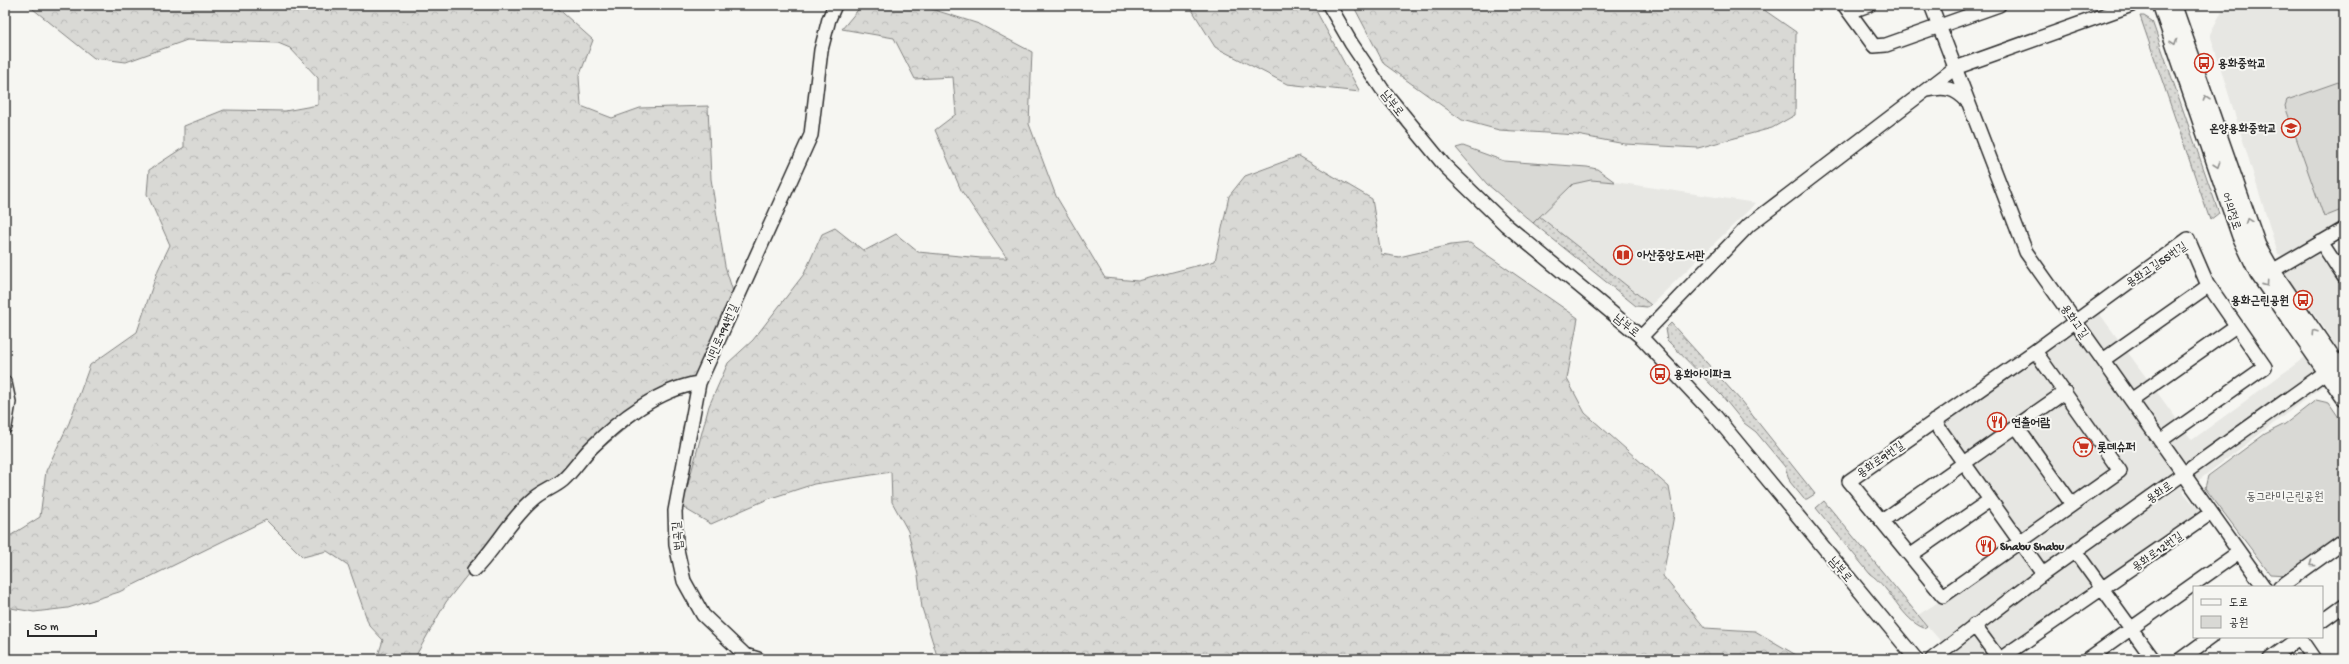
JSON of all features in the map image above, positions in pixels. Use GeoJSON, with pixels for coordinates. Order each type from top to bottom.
{"type":"FeatureCollection","features":[{"type":"Feature","properties":{"kind":"main road","name":"어의정로"},"geometry":{"type":"LineString","coordinates":[[2161,5],[2240,235],[2258,273],[2338,368]]}},
{"type":"Feature","properties":{"kind":"main road","name":"어의정로"},"geometry":{"type":"LineString","coordinates":[[2173,5],[2257,245],[2272,271],[2338,368],[2344,397]]}},
{"type":"Feature","properties":{"kind":"street","name":"시민로194번길"},"geometry":{"type":"LineString","coordinates":[[699,383],[811,135],[821,50],[829,19],[835,5]]}},
{"type":"Feature","properties":{"kind":"street","name":"남부로"},"geometry":{"type":"LineString","coordinates":[[1329,5],[1351,43],[1382,89],[1445,166],[1506,225],[1641,336],[1716,417],[1916,659]]}},
{"type":"Feature","properties":{"kind":"street"},"geometry":{"type":"LineString","coordinates":[[1870,5],[1846,9],[1874,46],[1886,45],[1999,5]]}},
{"type":"Feature","properties":{"kind":"street","name":"용화고길"},"geometry":{"type":"LineString","coordinates":[[1931,5],[2026,252],[2263,586]]}},
{"type":"Feature","properties":{"kind":"street"},"geometry":{"type":"LineString","coordinates":[[1641,336],[1749,225],[1955,68],[2132,5]]}},
{"type":"Feature","properties":{"kind":"street"},"geometry":{"type":"LineString","coordinates":[[1926,90],[1939,87],[1952,89],[1962,95],[1969,103]]}},
{"type":"Feature","properties":{"kind":"street"},"geometry":{"type":"LineString","coordinates":[[2272,271],[2344,229]]}},
{"type":"Feature","properties":{"kind":"street","name":"용화고길55번길"},"geometry":{"type":"LineString","coordinates":[[2075,321],[2188,239],[2208,286],[2264,367],[2160,441]]}},
{"type":"Feature","properties":{"kind":"street"},"geometry":{"type":"LineString","coordinates":[[2321,242],[2344,277]]}},
{"type":"Feature","properties":{"kind":"street"},"geometry":{"type":"LineString","coordinates":[[2103,360],[2208,286]]}},
{"type":"Feature","properties":{"kind":"street","name":"용화로9번길"},"geometry":{"type":"LineString","coordinates":[[2035,351],[2120,471],[1943,596],[1849,481],[2035,351],[2075,321]]}},
{"type":"Feature","properties":{"kind":"street"},"geometry":{"type":"LineString","coordinates":[[2131,400],[2236,326]]}},
{"type":"Feature","properties":{"kind":"street","name":"용화로"},"geometry":{"type":"LineString","coordinates":[[1932,659],[1974,625],[2075,551],[2338,368]]}},
{"type":"Feature","properties":{"kind":"street"},"geometry":{"type":"LineString","coordinates":[[5,383],[9,402],[5,427]]}},
{"type":"Feature","properties":{"kind":"street"},"geometry":{"type":"LineString","coordinates":[[474,570],[527,506],[535,498],[563,480],[591,447],[645,404],[686,385],[699,383]]}},
{"type":"Feature","properties":{"kind":"street","name":"법곡길"},"geometry":{"type":"LineString","coordinates":[[699,383],[675,510],[676,545],[684,581],[703,615],[745,655],[758,659]]}},
{"type":"Feature","properties":{"kind":"street"},"geometry":{"type":"LineString","coordinates":[[1882,521],[2065,392]]}},
{"type":"Feature","properties":{"kind":"street"},"geometry":{"type":"LineString","coordinates":[[1934,421],[2043,574]]}},
{"type":"Feature","properties":{"kind":"street"},"geometry":{"type":"LineString","coordinates":[[2016,426],[2072,504]]}},
{"type":"Feature","properties":{"kind":"street"},"geometry":{"type":"LineString","coordinates":[[1911,555],[1990,500]]}},
{"type":"Feature","properties":{"kind":"street","name":"용화로12번길"},"geometry":{"type":"LineString","coordinates":[[1999,659],[2103,589],[2211,513]]}},
{"type":"Feature","properties":{"kind":"street"},"geometry":{"type":"LineString","coordinates":[[2281,586],[2344,541]]}},
{"type":"Feature","properties":{"kind":"street"},"geometry":{"type":"LineString","coordinates":[[2075,551],[2153,659]]}},
{"type":"Feature","properties":{"kind":"street"},"geometry":{"type":"LineString","coordinates":[[2088,659],[2239,552]]}},
{"type":"Feature","properties":{"kind":"street"},"geometry":{"type":"LineString","coordinates":[[2323,620],[2344,605]]}},
{"type":"Feature","properties":{"kind":"street"},"geometry":{"type":"LineString","coordinates":[[1974,625],[1999,659]]}},
{"type":"Feature","properties":{"kind":"street"},"geometry":{"type":"LineString","coordinates":[[2181,659],[2210,638]]}},
{"type":"Feature","properties":{"kind":"street"},"geometry":{"type":"LineString","coordinates":[[2270,659],[2299,638]]}},
{"type":"Feature","properties":{"kind":"street"},"geometry":{"type":"LineString","coordinates":[[2301,638],[2314,659]]}},
{"type":"Feature","properties":{"kind":"shaded area","name":"온양용화중학교"},"geometry":{"type":"Polygon","coordinates":[[[2225,5],[2339,5],[2344,22],[2344,221],[2284,256],[2278,254],[2210,34],[2225,5]]]}},
{"type":"Feature","properties":{"kind":"shaded area"},"geometry":{"type":"Polygon","coordinates":[[[1591,180],[1615,182],[1756,203],[1651,305],[1539,216],[1573,184],[1591,180]]]}},
{"type":"Feature","properties":{"kind":"shaded area"},"geometry":{"type":"Polygon","coordinates":[[[2316,252],[2344,289],[2344,370],[2183,492],[2203,515],[1995,659],[1956,659],[1918,615],[2030,544],[1940,422],[2099,313],[2192,440],[2331,338],[2302,296],[2283,274],[2316,252]]]}},
{"type":"Feature","properties":{"kind":"green space"},"geometry":{"type":"Polygon","coordinates":[[[28,5],[554,5],[593,40],[579,77],[581,106],[612,118],[640,108],[708,106],[711,179],[725,266],[734,295],[703,378],[664,396],[540,500],[484,554],[446,602],[414,659],[377,659],[383,640],[369,625],[348,565],[327,551],[303,557],[266,520],[119,592],[68,608],[34,612],[5,607],[5,539],[40,517],[46,471],[69,423],[90,365],[137,332],[158,270],[170,245],[147,194],[149,170],[184,147],[184,126],[224,110],[285,111],[318,105],[318,78],[290,48],[278,43],[187,40],[126,62],[94,58],[28,5]]]}},
{"type":"Feature","properties":{"kind":"green space"},"geometry":{"type":"Polygon","coordinates":[[[862,5],[919,5],[979,24],[1032,52],[1029,124],[1056,196],[1105,278],[1138,281],[1215,261],[1229,196],[1245,176],[1299,156],[1372,199],[1381,254],[1399,257],[1451,245],[1470,243],[1578,318],[1567,379],[1585,413],[1669,487],[1674,515],[1663,576],[1705,628],[1755,631],[1803,659],[938,659],[922,608],[918,575],[908,531],[892,502],[891,472],[814,484],[768,499],[711,524],[682,507],[709,406],[728,363],[753,340],[804,274],[822,234],[835,228],[864,251],[896,234],[918,252],[981,258],[1007,258],[961,190],[935,130],[956,114],[953,77],[915,79],[894,38],[842,29],[862,5]]]}},
{"type":"Feature","properties":{"kind":"green space"},"geometry":{"type":"Polygon","coordinates":[[[1189,5],[1313,5],[1360,92],[1287,84],[1215,47],[1189,5]]]}},
{"type":"Feature","properties":{"kind":"green space"},"geometry":{"type":"Polygon","coordinates":[[[1353,5],[1757,5],[1796,32],[1795,115],[1772,128],[1698,148],[1625,144],[1577,135],[1499,130],[1462,120],[1384,64],[1353,5]]]}},
{"type":"Feature","properties":{"kind":"green space"},"geometry":{"type":"Polygon","coordinates":[[[2140,16],[2144,16],[2152,21],[2219,213],[2210,220],[2140,16]]]}},
{"type":"Feature","properties":{"kind":"green space"},"geometry":{"type":"Polygon","coordinates":[[[2344,80],[2344,209],[2324,217],[2285,106],[2287,100],[2344,80]]]}},
{"type":"Feature","properties":{"kind":"green space"},"geometry":{"type":"Polygon","coordinates":[[[1463,146],[1504,161],[1597,169],[1615,182],[1591,180],[1573,184],[1533,223],[1487,184],[1456,148],[1463,146]]]}},
{"type":"Feature","properties":{"kind":"green space"},"geometry":{"type":"Polygon","coordinates":[[[1539,216],[1651,305],[1647,307],[1636,306],[1533,223],[1539,216]]]}},
{"type":"Feature","properties":{"kind":"green space"},"geometry":{"type":"Polygon","coordinates":[[[1671,323],[1741,401],[1815,494],[1807,499],[1804,499],[1790,482],[1785,467],[1756,432],[1744,423],[1722,396],[1667,340],[1665,329],[1671,323]]]}},
{"type":"Feature","properties":{"kind":"green space","name":"동그라미근린공원"},"geometry":{"type":"Polygon","coordinates":[[[2316,400],[2329,403],[2344,425],[2344,532],[2286,575],[2270,574],[2205,488],[2208,476],[2265,434],[2285,424],[2316,400]]]}},
{"type":"Feature","properties":{"kind":"green space"},"geometry":{"type":"Polygon","coordinates":[[[1824,501],[1927,626],[1924,628],[1909,618],[1884,587],[1870,574],[1816,508],[1824,501]]]}},
{"type":"Feature","properties":{"kind":"place","name":"용화중학교"},"geometry":{"type":"Point","coordinates":[2204,63]}},
{"type":"Feature","properties":{"kind":"place","name":"온양용화중학교"},"geometry":{"type":"Point","coordinates":[2291,128]}},
{"type":"Feature","properties":{"kind":"place","name":"아산중앙도서관"},"geometry":{"type":"Point","coordinates":[1623,255]}},
{"type":"Feature","properties":{"kind":"place","name":"용화근린공원"},"geometry":{"type":"Point","coordinates":[2303,300]}},
{"type":"Feature","properties":{"kind":"place","name":"용화아이파크"},"geometry":{"type":"Point","coordinates":[1660,374]}},
{"type":"Feature","properties":{"kind":"place","name":"연출어람"},"geometry":{"type":"Point","coordinates":[1997,422]}},
{"type":"Feature","properties":{"kind":"place","name":"롯데슈퍼"},"geometry":{"type":"Point","coordinates":[2083,447]}},
{"type":"Feature","properties":{"kind":"place","name":"Shabu Shabu"},"geometry":{"type":"Point","coordinates":[1986,546]}}]}
